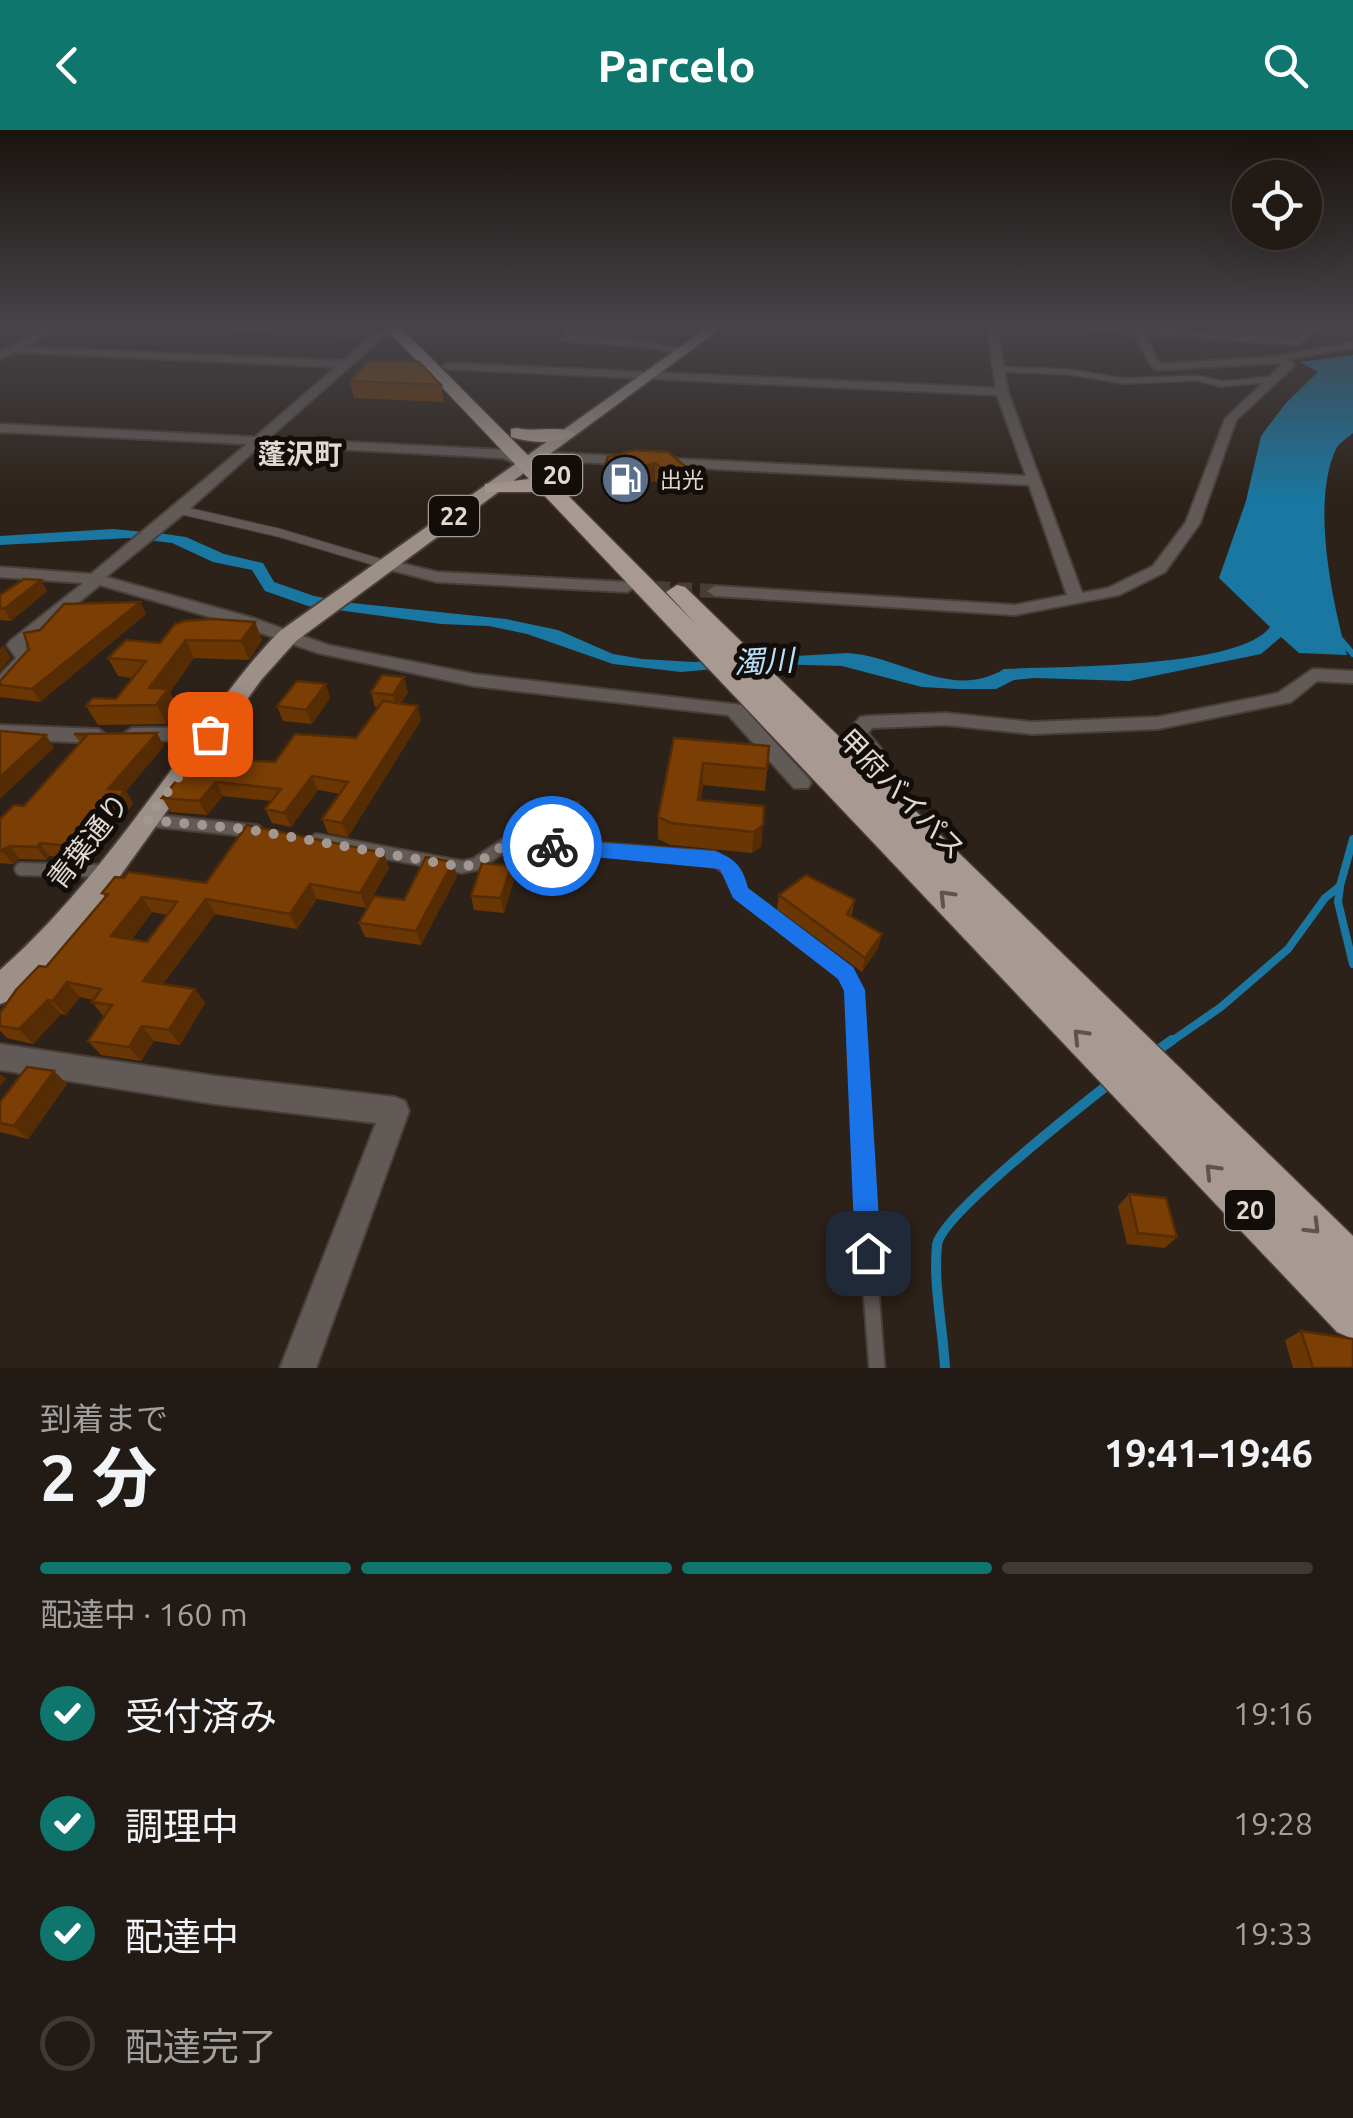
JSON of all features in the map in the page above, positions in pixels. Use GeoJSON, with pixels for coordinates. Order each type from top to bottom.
{"type":"FeatureCollection","features":[{"type":"Feature","properties":{"kind":"highway","name":"甲府バイパス"},"geometry":{"type":"LineString","coordinates":[[455,386],[798,712],[1027,960],[1158,1094],[1353,1316]]}},
{"type":"Feature","properties":{"kind":"highway","name":"甲府バイパス"},"geometry":{"type":"LineString","coordinates":[[468,386],[517,434],[550,488],[764,708],[1027,960]]}},
{"type":"Feature","properties":{"kind":"highway"},"geometry":{"type":"LineString","coordinates":[[517,434],[566,434]]}},
{"type":"Feature","properties":{"kind":"highway"},"geometry":{"type":"LineString","coordinates":[[492,488],[522,484],[550,488]]}},
{"type":"Feature","properties":{"kind":"highway","name":"甲府バイパス"},"geometry":{"type":"LineString","coordinates":[[1158,1094],[1353,1266]]}},
{"type":"Feature","properties":{"kind":"main road","name":"22"},"geometry":{"type":"LineString","coordinates":[[290,634],[636,386]]}},
{"type":"Feature","properties":{"kind":"main road","name":"青葉通り"},"geometry":{"type":"LineString","coordinates":[[0,990],[46,945],[107,871],[243,685],[290,634]]}},
{"type":"Feature","properties":{"kind":"street"},"geometry":{"type":"LineString","coordinates":[[0,686],[25,659],[8,646],[176,513],[322,386]]}},
{"type":"Feature","properties":{"kind":"street"},"geometry":{"type":"LineString","coordinates":[[874,386],[1002,392]]}},
{"type":"Feature","properties":{"kind":"street"},"geometry":{"type":"LineString","coordinates":[[1001,386],[1077,600]]}},
{"type":"Feature","properties":{"kind":"street"},"geometry":{"type":"LineString","coordinates":[[715,591],[1015,610],[1113,592],[1159,569],[1192,524],[1231,419],[1268,386]]}},
{"type":"Feature","properties":{"kind":"street"},"geometry":{"type":"LineString","coordinates":[[0,428],[506,454],[532,460],[1036,481]]}},
{"type":"Feature","properties":{"kind":"street"},"geometry":{"type":"LineString","coordinates":[[385,567],[437,577],[627,587]]}},
{"type":"Feature","properties":{"kind":"street"},"geometry":{"type":"LineString","coordinates":[[0,572],[95,576],[290,634],[324,649],[474,680],[734,709],[800,783]]}},
{"type":"Feature","properties":{"kind":"street"},"geometry":{"type":"LineString","coordinates":[[13,592],[26,582],[75,582],[95,576]]}},
{"type":"Feature","properties":{"kind":"street"},"geometry":{"type":"LineString","coordinates":[[874,752],[857,733],[867,722],[946,719],[1032,728],[1158,723],[1284,698],[1313,675],[1353,677]]}},
{"type":"Feature","properties":{"kind":"street"},"geometry":{"type":"LineString","coordinates":[[0,732],[210,734]]}},
{"type":"Feature","properties":{"kind":"street"},"geometry":{"type":"LineString","coordinates":[[0,1057],[215,1090],[395,1111],[298,1368]]}},
{"type":"Feature","properties":{"kind":"lane"},"geometry":{"type":"LineString","coordinates":[[176,513],[280,533],[385,567]]}},
{"type":"Feature","properties":{"kind":"lane"},"geometry":{"type":"LineString","coordinates":[[147,820],[263,832]]}},
{"type":"Feature","properties":{"kind":"lane"},"geometry":{"type":"LineString","coordinates":[[298,837],[462,867],[476,864],[509,842],[714,858],[735,874],[740,892],[846,973],[854,990],[862,1176],[878,1368]]}},
{"type":"Feature","properties":{"kind":"lane"},"geometry":{"type":"LineString","coordinates":[[21,870],[107,871]]}},
{"type":"Feature","properties":{"kind":"water","name":"濁川"},"geometry":{"type":"Polygon","coordinates":[[[1304,386],[1353,386],[1353,433],[1336,449],[1325,496],[1330,580],[1347,655],[1299,653],[1281,637],[1261,654],[1129,681],[1034,678],[1014,680],[996,689],[922,687],[842,666],[769,664],[681,672],[613,664],[527,634],[489,626],[441,624],[308,606],[265,591],[252,570],[213,562],[172,543],[129,538],[0,545],[0,536],[113,529],[186,537],[224,554],[263,563],[274,582],[314,596],[506,619],[558,630],[613,654],[642,659],[694,662],[847,653],[946,679],[965,680],[985,678],[1004,669],[1145,663],[1223,651],[1252,641],[1270,627],[1219,578],[1246,501],[1261,436],[1304,386]]]}},
{"type":"Feature","properties":{"kind":"building"},"geometry":{"type":"Polygon","coordinates":[[[634,450],[668,452],[686,467],[667,472],[655,463],[610,474],[604,467],[608,457],[634,450]]]}},
{"type":"Feature","properties":{"kind":"building"},"geometry":{"type":"Polygon","coordinates":[[[24,579],[41,580],[4,609],[0,608],[0,595],[24,579]]]}},
{"type":"Feature","properties":{"kind":"building"},"geometry":{"type":"Polygon","coordinates":[[[140,602],[32,689],[0,685],[29,649],[24,633],[40,630],[64,604],[140,602]]]}},
{"type":"Feature","properties":{"kind":"building"},"geometry":{"type":"Polygon","coordinates":[[[213,619],[255,622],[241,641],[186,640],[149,688],[168,689],[156,705],[86,706],[93,698],[116,699],[146,661],[108,658],[126,640],[160,643],[175,624],[213,619]]]}},
{"type":"Feature","properties":{"kind":"building"},"geometry":{"type":"Polygon","coordinates":[[[382,675],[404,677],[393,695],[371,692],[382,675]]]}},
{"type":"Feature","properties":{"kind":"building"},"geometry":{"type":"Polygon","coordinates":[[[297,681],[326,684],[306,710],[277,706],[297,681]]]}},
{"type":"Feature","properties":{"kind":"building"},"geometry":{"type":"Polygon","coordinates":[[[383,701],[418,706],[342,823],[322,819],[348,782],[312,776],[284,813],[265,809],[281,789],[216,782],[199,801],[162,798],[206,746],[235,749],[228,759],[275,762],[295,734],[356,738],[383,701]]]}},
{"type":"Feature","properties":{"kind":"building"},"geometry":{"type":"Polygon","coordinates":[[[0,731],[46,735],[0,777],[0,731]]]}},
{"type":"Feature","properties":{"kind":"building"},"geometry":{"type":"Polygon","coordinates":[[[157,733],[108,789],[125,790],[80,847],[40,843],[37,847],[10,846],[0,851],[0,819],[14,805],[24,806],[87,735],[74,734],[157,733]]]}},
{"type":"Feature","properties":{"kind":"building"},"geometry":{"type":"Polygon","coordinates":[[[674,738],[769,746],[767,769],[703,763],[698,800],[764,806],[763,825],[754,832],[671,823],[658,817],[674,738]]]}},
{"type":"Feature","properties":{"kind":"building"},"geometry":{"type":"Polygon","coordinates":[[[553,800],[579,802],[573,823],[546,821],[553,800]]]}},
{"type":"Feature","properties":{"kind":"building"},"geometry":{"type":"Polygon","coordinates":[[[247,825],[384,853],[360,893],[310,884],[290,914],[206,899],[143,981],[195,989],[169,1030],[142,1026],[129,1047],[88,1041],[112,1005],[92,1002],[101,989],[67,982],[53,1001],[48,1000],[19,1029],[0,1026],[0,1013],[16,990],[39,966],[46,967],[108,894],[102,893],[115,877],[124,878],[128,872],[206,883],[247,825]],[[142,897],[111,936],[147,942],[177,902],[142,897]]]}},
{"type":"Feature","properties":{"kind":"building"},"geometry":{"type":"Polygon","coordinates":[[[426,857],[453,862],[416,931],[359,923],[374,896],[404,900],[426,857]]]}},
{"type":"Feature","properties":{"kind":"building"},"geometry":{"type":"Polygon","coordinates":[[[482,863],[511,866],[501,898],[471,896],[482,863]]]}},
{"type":"Feature","properties":{"kind":"building"},"geometry":{"type":"Polygon","coordinates":[[[806,875],[855,900],[847,914],[882,934],[865,958],[779,895],[806,875]]]}},
{"type":"Feature","properties":{"kind":"building"},"geometry":{"type":"Polygon","coordinates":[[[27,1067],[54,1071],[14,1126],[0,1123],[0,1102],[27,1067]]]}},
{"type":"Feature","properties":{"kind":"building"},"geometry":{"type":"Polygon","coordinates":[[[1129,1194],[1166,1198],[1177,1237],[1138,1233],[1129,1194]]]}},
{"type":"Feature","properties":{"kind":"building"},"geometry":{"type":"Polygon","coordinates":[[[1301,1331],[1353,1339],[1353,1368],[1313,1368],[1301,1331]]]}},
{"type":"Feature","properties":{"kind":"waterway"},"geometry":{"type":"LineString","coordinates":[[1341,640],[1353,654]]}},
{"type":"Feature","properties":{"kind":"waterway"},"geometry":{"type":"LineString","coordinates":[[1169,1043],[1221,1007],[1288,949],[1325,898],[1340,886],[1353,839]]}},
{"type":"Feature","properties":{"kind":"waterway"},"geometry":{"type":"LineString","coordinates":[[1340,887],[1338,902],[1353,964]]}},
{"type":"Feature","properties":{"kind":"waterway"},"geometry":{"type":"LineString","coordinates":[[1154,1053],[1172,1040]]}},
{"type":"Feature","properties":{"kind":"waterway"},"geometry":{"type":"LineString","coordinates":[[945,1368],[936,1260],[937,1245],[944,1231],[985,1187],[1110,1083]]}},
{"type":"Feature","properties":{"kind":"tunnel"},"geometry":{"type":"LineString","coordinates":[[634,587],[715,591]]}},
{"type":"Feature","properties":{"kind":"way so far"},"geometry":{"type":"LineString","coordinates":[[210,734],[147,820],[246,829],[462,867],[476,864],[509,842],[552,846]]}},
{"type":"Feature","properties":{"kind":"place","name":"出光"},"geometry":{"type":"Point","coordinates":[625,480]}},
{"type":"Feature","properties":{"kind":"district","name":"蓬沢町"},"geometry":{"type":"Point","coordinates":[300,454]}},
{"type":"Feature","properties":{"kind":"route"},"geometry":{"type":"LineString","coordinates":[[552,846],[714,858],[735,874],[740,892],[846,973],[854,990],[868,1253]]}}]}
